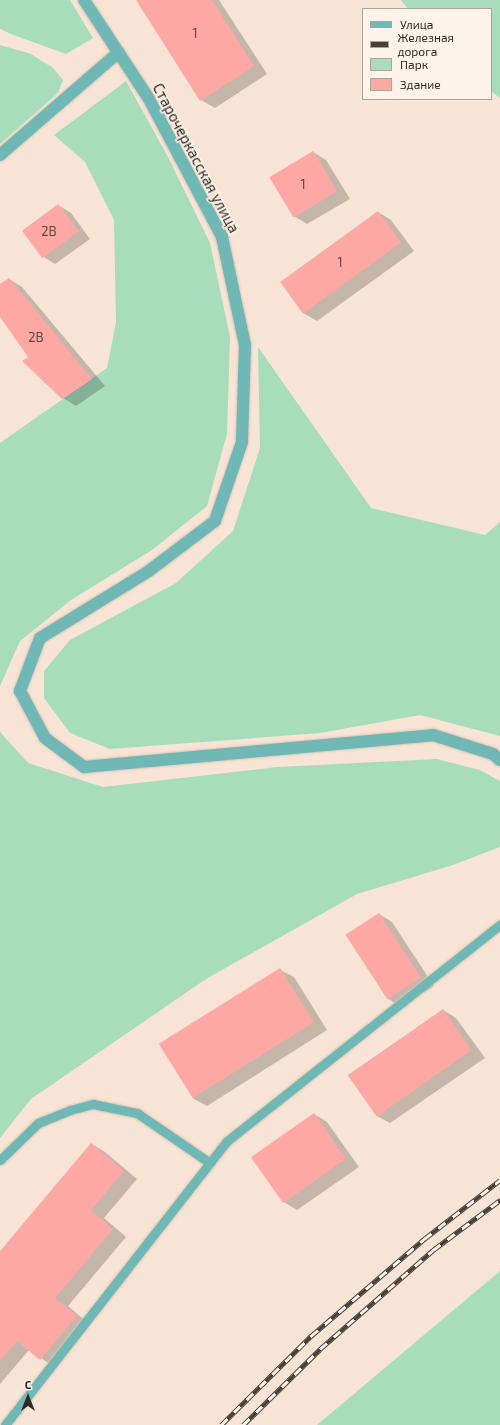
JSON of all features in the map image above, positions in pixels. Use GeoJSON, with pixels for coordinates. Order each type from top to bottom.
{"type":"FeatureCollection","features":[{"type":"Feature","properties":{"kind":"street","name":"Старочеркасская улица"},"geometry":{"type":"LineString","coordinates":[[84,0],[149,100],[222,237],[245,345],[242,442],[215,521],[149,571],[40,638],[20,691],[45,738],[84,767],[433,735],[493,754],[500,760]]}},
{"type":"Feature","properties":{"kind":"street"},"geometry":{"type":"LineString","coordinates":[[0,155],[119,52]]}},
{"type":"Feature","properties":{"kind":"lane"},"geometry":{"type":"LineString","coordinates":[[5,1425],[227,1141],[500,925]]}},
{"type":"Feature","properties":{"kind":"lane"},"geometry":{"type":"LineString","coordinates":[[0,1160],[38,1123],[70,1110],[93,1104],[137,1113],[210,1163]]}},
{"type":"Feature","properties":{"kind":"green space"},"geometry":{"type":"Polygon","coordinates":[[[0,0],[70,0],[93,38],[66,54],[11,34],[0,29],[0,0]]]}},
{"type":"Feature","properties":{"kind":"green space"},"geometry":{"type":"Polygon","coordinates":[[[401,0],[500,0],[500,98],[492,92],[492,8],[407,8],[401,0]]]}},
{"type":"Feature","properties":{"kind":"green space"},"geometry":{"type":"Polygon","coordinates":[[[0,45],[31,54],[53,68],[63,80],[58,93],[0,144],[0,45]]]}},
{"type":"Feature","properties":{"kind":"green space"},"geometry":{"type":"Polygon","coordinates":[[[126,81],[168,157],[210,243],[230,337],[227,434],[207,506],[152,550],[71,600],[20,641],[0,686],[0,443],[107,368],[116,322],[114,220],[85,162],[54,135],[126,81]]]}},
{"type":"Feature","properties":{"kind":"green space"},"geometry":{"type":"Polygon","coordinates":[[[258,347],[371,508],[485,535],[500,522],[500,736],[420,715],[320,733],[110,749],[70,733],[44,698],[44,671],[70,640],[176,583],[233,531],[260,448],[258,347]]]}},
{"type":"Feature","properties":{"kind":"green space"},"geometry":{"type":"Polygon","coordinates":[[[0,732],[28,763],[103,787],[277,767],[437,759],[480,770],[500,781],[500,847],[453,865],[357,894],[206,979],[31,1099],[0,1138],[0,732]]]}},
{"type":"Feature","properties":{"kind":"green space"},"geometry":{"type":"Polygon","coordinates":[[[500,1271],[500,1425],[317,1425],[500,1271]]]}},
{"type":"Feature","properties":{"kind":"building"},"geometry":{"type":"Polygon","coordinates":[[[136,0],[212,0],[254,66],[200,101],[136,0]]]}},
{"type":"Feature","properties":{"kind":"building"},"geometry":{"type":"Polygon","coordinates":[[[313,151],[337,191],[293,218],[269,177],[313,151]]]}},
{"type":"Feature","properties":{"kind":"building"},"geometry":{"type":"Polygon","coordinates":[[[58,204],[78,231],[43,258],[22,231],[58,204]]]}},
{"type":"Feature","properties":{"kind":"building"},"geometry":{"type":"Polygon","coordinates":[[[378,211],[401,243],[303,314],[280,282],[378,211]]]}},
{"type":"Feature","properties":{"kind":"building"},"geometry":{"type":"Polygon","coordinates":[[[9,278],[92,379],[62,399],[22,361],[28,357],[0,317],[0,284],[9,278]]]}},
{"type":"Feature","properties":{"kind":"building"},"geometry":{"type":"Polygon","coordinates":[[[379,913],[421,978],[387,999],[345,935],[379,913]]]}},
{"type":"Feature","properties":{"kind":"building"},"geometry":{"type":"Polygon","coordinates":[[[280,968],[314,1022],[193,1098],[159,1044],[280,968]]]}},
{"type":"Feature","properties":{"kind":"building"},"geometry":{"type":"Polygon","coordinates":[[[443,1009],[472,1050],[377,1116],[348,1076],[443,1009]]]}},
{"type":"Feature","properties":{"kind":"building"},"geometry":{"type":"Polygon","coordinates":[[[314,1113],[346,1159],[283,1203],[251,1157],[314,1113]]]}},
{"type":"Feature","properties":{"kind":"building"},"geometry":{"type":"Polygon","coordinates":[[[91,1143],[124,1171],[91,1210],[113,1229],[55,1298],[77,1316],[40,1360],[17,1341],[0,1361],[0,1251],[91,1143]]]}},
{"type":"Feature","properties":{"kind":"railway"},"geometry":{"type":"LineString","coordinates":[[221,1425],[311,1336],[424,1239],[500,1180]]}},
{"type":"Feature","properties":{"kind":"railway"},"geometry":{"type":"LineString","coordinates":[[243,1425],[320,1349],[433,1250],[500,1200]]}}]}
